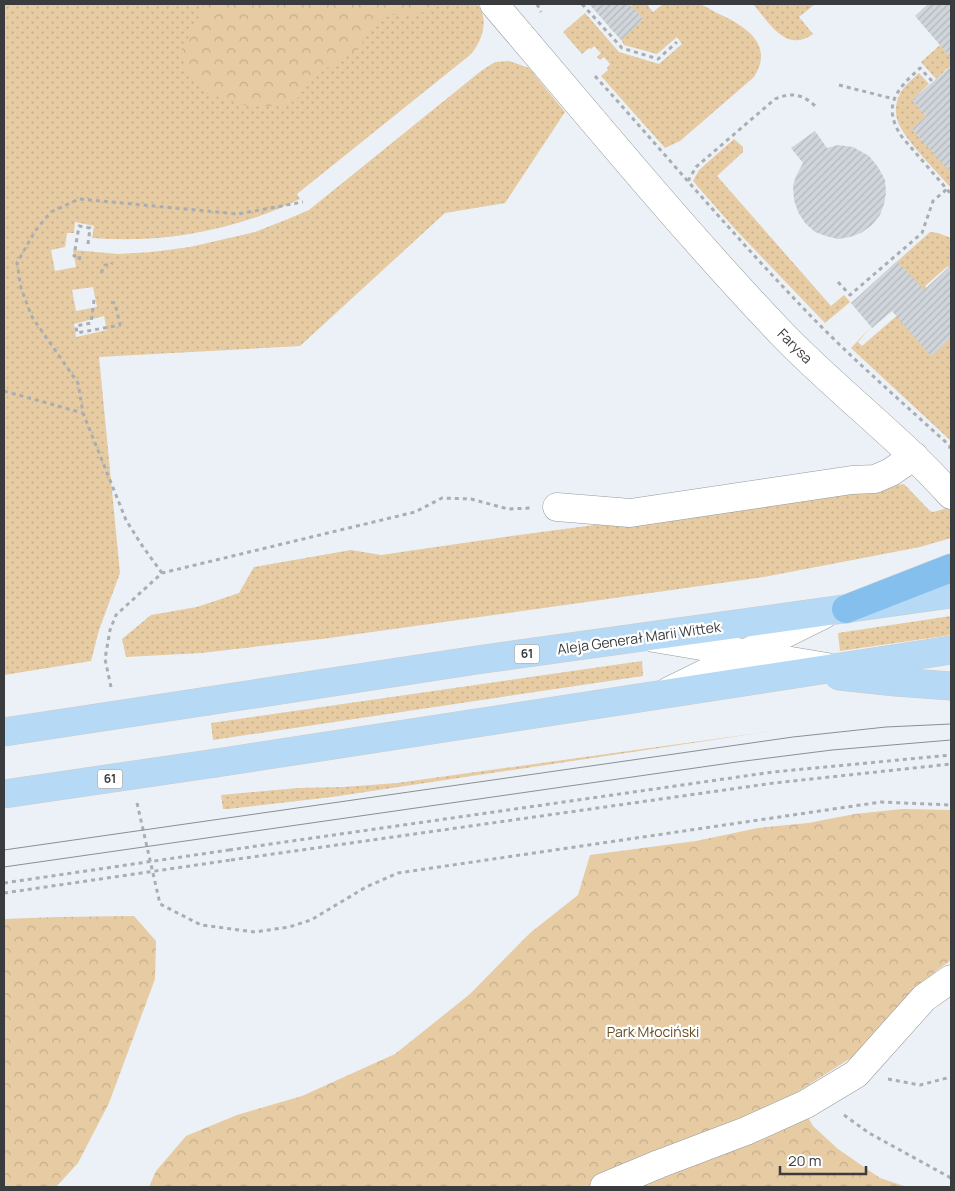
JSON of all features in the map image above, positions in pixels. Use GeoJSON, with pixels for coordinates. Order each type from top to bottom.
{"type":"FeatureCollection","features":[{"type":"Feature","properties":{"kind":"highway"},"geometry":{"type":"LineString","coordinates":[[839,610],[951,568]]}},
{"type":"Feature","properties":{"kind":"main road","name":"Aleja Generał Marii Wittek"},"geometry":{"type":"LineString","coordinates":[[4,732],[468,662],[951,594]]}},
{"type":"Feature","properties":{"kind":"main road"},"geometry":{"type":"LineString","coordinates":[[806,672],[951,650]]}},
{"type":"Feature","properties":{"kind":"main road","name":"61"},"geometry":{"type":"LineString","coordinates":[[4,794],[806,672],[951,686]]}},
{"type":"Feature","properties":{"kind":"lane","name":"Farysa"},"geometry":{"type":"LineString","coordinates":[[496,5],[708,256],[784,336],[840,404],[914,456],[951,495]]}},
{"type":"Feature","properties":{"kind":"lane"},"geometry":{"type":"LineString","coordinates":[[557,507],[630,513],[852,480],[875,479],[891,472],[914,456]]}},
{"type":"Feature","properties":{"kind":"lane"},"geometry":{"type":"LineString","coordinates":[[659,695],[839,610]]}},
{"type":"Feature","properties":{"kind":"lane"},"geometry":{"type":"LineString","coordinates":[[645,638],[833,668]]}},
{"type":"Feature","properties":{"kind":"lane"},"geometry":{"type":"LineString","coordinates":[[604,1187],[746,1131],[806,1104],[856,1074],[924,998],[951,979]]}},
{"type":"Feature","properties":{"kind":"path"},"geometry":{"type":"LineString","coordinates":[[537,4],[545,18]]}},
{"type":"Feature","properties":{"kind":"path"},"geometry":{"type":"LineString","coordinates":[[582,4],[622,48],[658,59],[677,42]]}},
{"type":"Feature","properties":{"kind":"path"},"geometry":{"type":"LineString","coordinates":[[932,81],[920,68],[903,84],[894,100],[893,114],[898,132],[951,194]]}},
{"type":"Feature","properties":{"kind":"path"},"geometry":{"type":"LineString","coordinates":[[590,70],[732,232],[807,312],[950,446]]}},
{"type":"Feature","properties":{"kind":"path"},"geometry":{"type":"LineString","coordinates":[[839,85],[894,100]]}},
{"type":"Feature","properties":{"kind":"path"},"geometry":{"type":"LineString","coordinates":[[688,181],[696,167],[775,99],[784,96],[802,96],[815,106]]}},
{"type":"Feature","properties":{"kind":"path"},"geometry":{"type":"LineString","coordinates":[[838,282],[850,295],[922,233],[933,201],[947,189]]}},
{"type":"Feature","properties":{"kind":"path"},"geometry":{"type":"LineString","coordinates":[[303,202],[238,214],[79,199],[51,212],[35,231],[17,263],[21,288],[32,317],[78,383],[83,413],[126,520],[162,574],[415,512],[442,498],[471,499],[508,509],[557,507]]}},
{"type":"Feature","properties":{"kind":"path"},"geometry":{"type":"LineString","coordinates":[[79,260],[80,256],[74,256],[78,226],[90,228],[88,244]]}},
{"type":"Feature","properties":{"kind":"path"},"geometry":{"type":"LineString","coordinates":[[101,273],[106,265],[111,265],[112,263]]}},
{"type":"Feature","properties":{"kind":"path"},"geometry":{"type":"LineString","coordinates":[[94,300],[91,323],[76,326],[77,333],[120,325],[115,303],[110,302]]}},
{"type":"Feature","properties":{"kind":"path"},"geometry":{"type":"LineString","coordinates":[[4,391],[83,413]]}},
{"type":"Feature","properties":{"kind":"path"},"geometry":{"type":"LineString","coordinates":[[4,883],[773,772],[951,755]]}},
{"type":"Feature","properties":{"kind":"path"},"geometry":{"type":"LineString","coordinates":[[4,893],[774,782],[951,764]]}},
{"type":"Feature","properties":{"kind":"path"},"geometry":{"type":"LineString","coordinates":[[160,904],[201,926],[255,932],[289,927],[311,920],[366,887],[398,873],[881,802],[951,805]]}},
{"type":"Feature","properties":{"kind":"path"},"geometry":{"type":"LineString","coordinates":[[856,1074],[920,1085],[951,1077]]}},
{"type":"Feature","properties":{"kind":"path"},"geometry":{"type":"LineString","coordinates":[[806,1104],[837,1110],[869,1133],[951,1178]]}},
{"type":"Feature","properties":{"kind":"green space"},"geometry":{"type":"Polygon","coordinates":[[[689,3],[701,5],[738,24],[754,38],[759,46],[761,55],[760,65],[754,77],[680,141],[665,148],[601,76],[608,70],[607,68],[610,64],[604,57],[600,60],[597,57],[601,53],[594,46],[582,54],[563,32],[585,13],[619,52],[659,64],[682,44],[677,37],[657,54],[624,45],[621,39],[643,19],[636,12],[614,32],[609,27],[632,6],[630,4],[650,4],[648,6],[653,12],[663,4],[689,3]]]}},
{"type":"Feature","properties":{"kind":"green space"},"geometry":{"type":"Polygon","coordinates":[[[4,4],[477,4],[481,10],[484,23],[478,44],[470,55],[297,194],[300,199],[276,210],[225,227],[145,239],[92,238],[94,226],[75,222],[74,233],[67,233],[65,247],[51,250],[55,271],[76,267],[73,250],[118,254],[190,247],[255,232],[288,219],[309,210],[481,71],[495,62],[509,61],[529,68],[565,112],[505,203],[445,213],[300,346],[99,357],[120,573],[99,630],[91,661],[4,675],[4,4]],[[93,287],[72,290],[76,311],[97,307],[93,287]],[[104,316],[74,324],[76,337],[107,330],[104,316]]]}},
{"type":"Feature","properties":{"kind":"green space"},"geometry":{"type":"Polygon","coordinates":[[[204,4],[435,4],[432,8],[419,14],[390,15],[373,25],[359,49],[316,74],[296,100],[285,106],[247,106],[206,93],[185,68],[181,50],[195,26],[204,4]]]}},
{"type":"Feature","properties":{"kind":"green space"},"geometry":{"type":"Polygon","coordinates":[[[753,4],[815,4],[799,17],[813,34],[803,39],[794,40],[786,38],[772,27],[753,4]]]}},
{"type":"Feature","properties":{"kind":"green space"},"geometry":{"type":"Polygon","coordinates":[[[940,45],[951,58],[951,65],[936,79],[921,62],[940,45]]]}},
{"type":"Feature","properties":{"kind":"green space"},"geometry":{"type":"Polygon","coordinates":[[[919,73],[929,84],[912,100],[926,116],[912,129],[951,170],[951,188],[914,146],[901,129],[897,119],[896,106],[899,96],[905,86],[919,73]]]}},
{"type":"Feature","properties":{"kind":"green space"},"geometry":{"type":"Polygon","coordinates":[[[734,139],[743,147],[743,152],[717,176],[831,306],[844,295],[850,302],[825,323],[735,229],[693,181],[699,170],[734,139]]]}},
{"type":"Feature","properties":{"kind":"green space"},"geometry":{"type":"Polygon","coordinates":[[[930,232],[951,238],[951,265],[925,286],[950,315],[947,318],[951,323],[951,441],[851,348],[871,327],[858,342],[862,346],[916,299],[890,268],[930,232]]]}},
{"type":"Feature","properties":{"kind":"green space"},"geometry":{"type":"Polygon","coordinates":[[[904,484],[930,511],[933,512],[951,507],[951,538],[920,547],[764,577],[322,639],[201,653],[126,657],[122,639],[151,615],[197,607],[239,593],[254,567],[351,550],[381,555],[904,484]]]}},
{"type":"Feature","properties":{"kind":"green space"},"geometry":{"type":"Polygon","coordinates":[[[951,616],[951,635],[840,651],[838,633],[951,616]]]}},
{"type":"Feature","properties":{"kind":"green space"},"geometry":{"type":"Polygon","coordinates":[[[642,661],[643,676],[213,740],[211,723],[642,661]]]}},
{"type":"Feature","properties":{"kind":"green space"},"geometry":{"type":"Polygon","coordinates":[[[773,731],[332,797],[223,809],[221,795],[298,788],[397,783],[773,731]]]}},
{"type":"Feature","properties":{"kind":"green space","name":"Park Młociński"},"geometry":{"type":"Polygon","coordinates":[[[902,809],[951,810],[951,960],[935,972],[862,1051],[794,1094],[813,1126],[838,1149],[880,1178],[907,1187],[149,1187],[156,1171],[186,1136],[237,1115],[302,1096],[395,1054],[470,994],[530,933],[578,895],[590,855],[696,841],[758,828],[808,823],[855,814],[902,809]]]}},
{"type":"Feature","properties":{"kind":"green space"},"geometry":{"type":"Polygon","coordinates":[[[134,916],[156,941],[155,979],[109,1103],[78,1163],[56,1187],[4,1187],[4,919],[134,916]]]}},
{"type":"Feature","properties":{"kind":"building"},"geometry":{"type":"Polygon","coordinates":[[[589,4],[629,4],[643,19],[621,40],[589,4]]]}},
{"type":"Feature","properties":{"kind":"building"},"geometry":{"type":"Polygon","coordinates":[[[928,4],[951,4],[951,58],[915,16],[928,4]]]}},
{"type":"Feature","properties":{"kind":"building"},"geometry":{"type":"Polygon","coordinates":[[[951,66],[951,173],[912,129],[926,116],[912,100],[951,66]]]}},
{"type":"Feature","properties":{"kind":"building"},"geometry":{"type":"Polygon","coordinates":[[[815,131],[827,148],[838,145],[853,147],[869,156],[885,180],[886,193],[880,215],[872,225],[861,233],[838,239],[826,236],[815,232],[805,223],[798,212],[794,200],[793,186],[803,163],[791,148],[815,131]]]}},
{"type":"Feature","properties":{"kind":"building"},"geometry":{"type":"Polygon","coordinates":[[[897,261],[924,290],[951,265],[951,338],[931,356],[892,311],[872,328],[851,303],[897,261]]]}},
{"type":"Feature","properties":{"kind":"tram line"},"geometry":{"type":"LineString","coordinates":[[4,850],[793,737],[886,727],[951,724]]}},
{"type":"Feature","properties":{"kind":"tram line"},"geometry":{"type":"LineString","coordinates":[[4,867],[737,762],[832,750],[951,740]]}}]}
